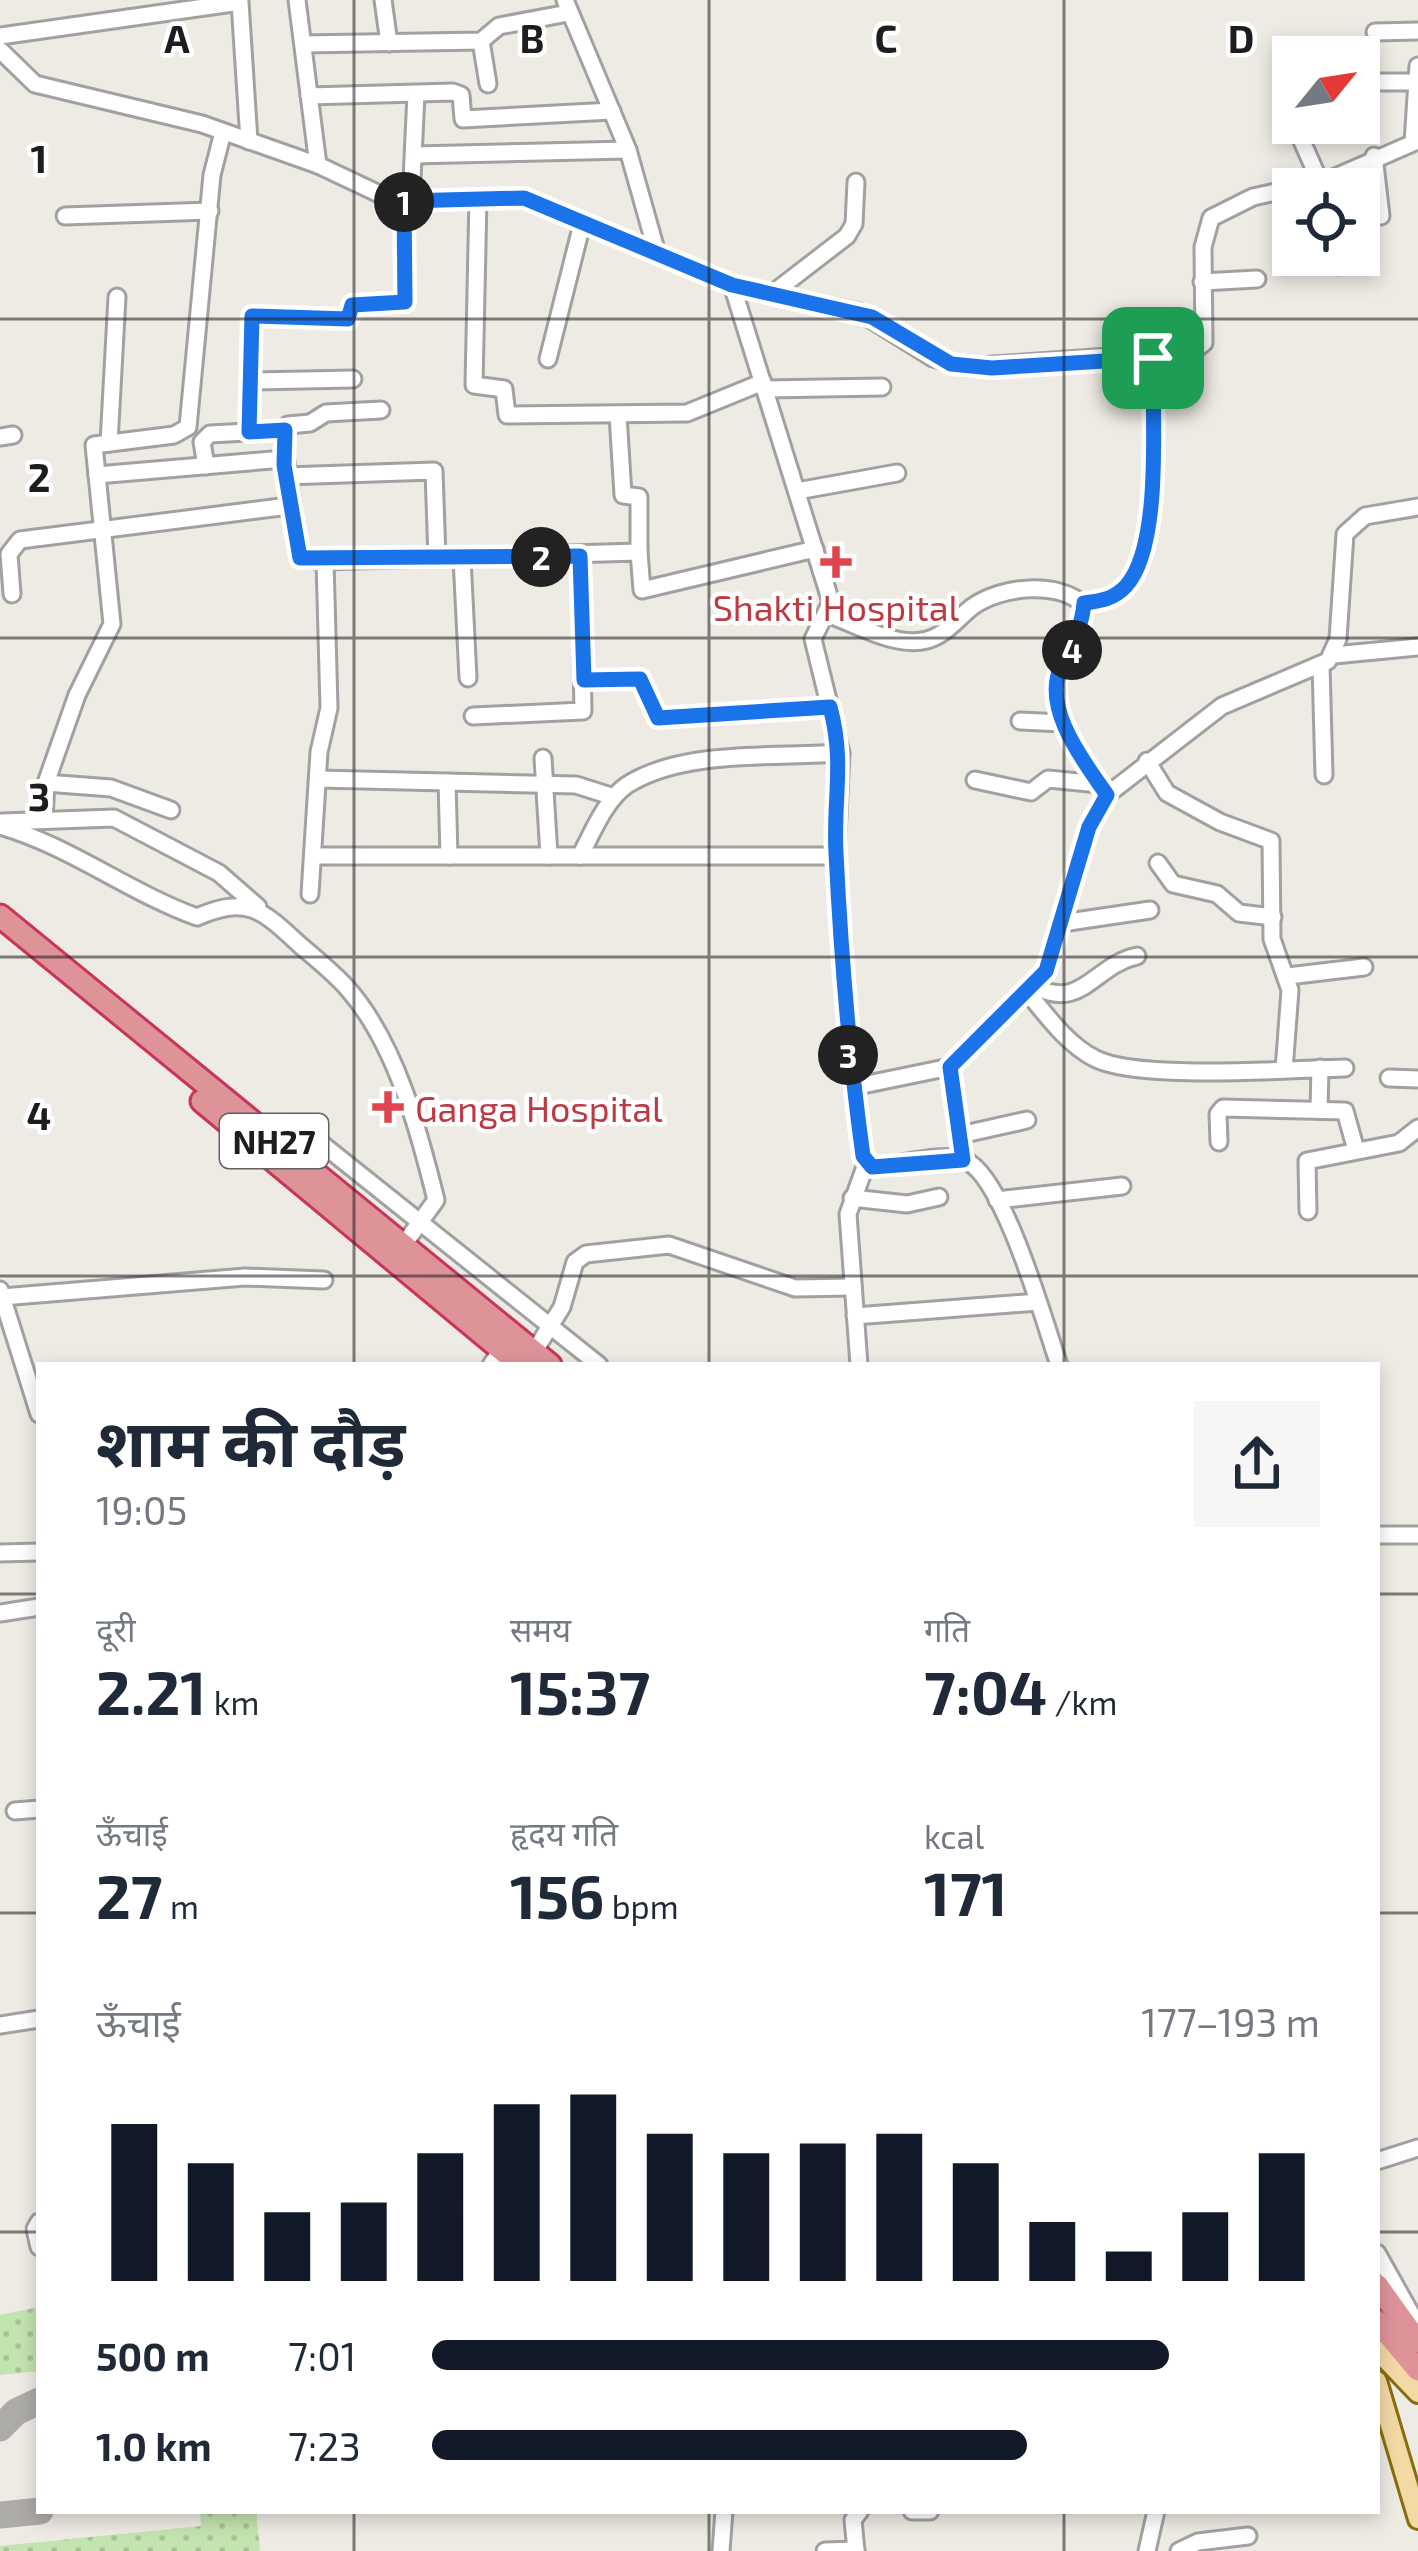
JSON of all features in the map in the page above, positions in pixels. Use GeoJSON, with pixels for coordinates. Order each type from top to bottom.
{"type":"FeatureCollection","features":[{"type":"Feature","properties":{"kind":"highway","name":"NH27"},"geometry":{"type":"LineString","coordinates":[[0,916],[402,1246],[534,1361]]}},
{"type":"Feature","properties":{"kind":"highway","name":"NH27"},"geometry":{"type":"LineString","coordinates":[[0,931],[496,1357],[534,1361]]}},
{"type":"Feature","properties":{"kind":"highway"},"geometry":{"type":"LineString","coordinates":[[1383,2329],[1418,2342]]}},
{"type":"Feature","properties":{"kind":"highway"},"geometry":{"type":"LineString","coordinates":[[1383,2329],[1418,2370]]}},
{"type":"Feature","properties":{"kind":"main road"},"geometry":{"type":"LineString","coordinates":[[1383,2329],[1418,2393]]}},
{"type":"Feature","properties":{"kind":"main road"},"geometry":{"type":"LineString","coordinates":[[1380,2391],[1418,2519]]}},
{"type":"Feature","properties":{"kind":"street"},"geometry":{"type":"LineString","coordinates":[[297,0],[318,165]]}},
{"type":"Feature","properties":{"kind":"street"},"geometry":{"type":"LineString","coordinates":[[382,0],[389,43]]}},
{"type":"Feature","properties":{"kind":"street"},"geometry":{"type":"LineString","coordinates":[[0,36],[239,2],[249,141]]}},
{"type":"Feature","properties":{"kind":"street"},"geometry":{"type":"LineString","coordinates":[[303,44],[481,41],[499,26],[566,7],[628,150],[657,253]]}},
{"type":"Feature","properties":{"kind":"street"},"geometry":{"type":"LineString","coordinates":[[1376,32],[1418,31]]}},
{"type":"Feature","properties":{"kind":"street"},"geometry":{"type":"LineString","coordinates":[[481,41],[488,84]]}},
{"type":"Feature","properties":{"kind":"street"},"geometry":{"type":"LineString","coordinates":[[1,53],[35,84],[223,132],[407,201],[524,198],[732,285],[872,317],[932,358],[964,367],[1183,359],[1201,348],[1204,230],[1211,218],[1253,197],[1272,194]]}},
{"type":"Feature","properties":{"kind":"street"},"geometry":{"type":"LineString","coordinates":[[1353,168],[1417,138],[1416,74],[1380,80]]}},
{"type":"Feature","properties":{"kind":"street"},"geometry":{"type":"LineString","coordinates":[[249,432],[252,316],[348,319],[352,305],[405,302],[416,94]]}},
{"type":"Feature","properties":{"kind":"street"},"geometry":{"type":"LineString","coordinates":[[309,95],[461,95],[463,119],[612,111]]}},
{"type":"Feature","properties":{"kind":"street"},"geometry":{"type":"LineString","coordinates":[[44,819],[46,782],[77,694],[112,624],[94,446],[174,435],[188,427],[210,211],[223,132]]}},
{"type":"Feature","properties":{"kind":"street"},"geometry":{"type":"LineString","coordinates":[[414,155],[628,150]]}},
{"type":"Feature","properties":{"kind":"street"},"geometry":{"type":"LineString","coordinates":[[1374,156],[1381,216]]}},
{"type":"Feature","properties":{"kind":"street"},"geometry":{"type":"LineString","coordinates":[[773,293],[847,236],[854,224],[856,182]]}},
{"type":"Feature","properties":{"kind":"street"},"geometry":{"type":"LineString","coordinates":[[478,198],[474,385],[504,388],[507,415],[687,413],[764,386],[882,387]]}},
{"type":"Feature","properties":{"kind":"street"},"geometry":{"type":"LineString","coordinates":[[65,217],[210,211]]}},
{"type":"Feature","properties":{"kind":"street"},"geometry":{"type":"LineString","coordinates":[[548,359],[583,224]]}},
{"type":"Feature","properties":{"kind":"street"},"geometry":{"type":"LineString","coordinates":[[1202,282],[1257,279]]}},
{"type":"Feature","properties":{"kind":"street"},"geometry":{"type":"LineString","coordinates":[[732,285],[831,602],[830,615],[813,639],[841,753],[836,856],[853,1087],[866,1164],[852,1198],[859,1362]]}},
{"type":"Feature","properties":{"kind":"street"},"geometry":{"type":"LineString","coordinates":[[109,443],[117,297]]}},
{"type":"Feature","properties":{"kind":"street"},"geometry":{"type":"LineString","coordinates":[[830,615],[913,641],[933,638],[980,602],[1011,591],[1053,592],[1084,603],[1113,597],[1137,568],[1148,517],[1153,358]]}},
{"type":"Feature","properties":{"kind":"street"},"geometry":{"type":"LineString","coordinates":[[250,381],[353,379]]}},
{"type":"Feature","properties":{"kind":"street"},"geometry":{"type":"LineString","coordinates":[[206,466],[202,442],[210,434],[285,430],[326,413],[381,410]]}},
{"type":"Feature","properties":{"kind":"street"},"geometry":{"type":"LineString","coordinates":[[618,415],[623,495],[639,496],[642,590],[815,549]]}},
{"type":"Feature","properties":{"kind":"street"},"geometry":{"type":"LineString","coordinates":[[285,430],[285,467],[300,558],[639,553]]}},
{"type":"Feature","properties":{"kind":"street"},"geometry":{"type":"LineString","coordinates":[[97,476],[206,466],[434,471],[437,559]]}},
{"type":"Feature","properties":{"kind":"street"},"geometry":{"type":"LineString","coordinates":[[797,491],[897,473]]}},
{"type":"Feature","properties":{"kind":"street"},"geometry":{"type":"LineString","coordinates":[[12,594],[9,554],[14,543],[100,527],[290,506]]}},
{"type":"Feature","properties":{"kind":"street"},"geometry":{"type":"LineString","coordinates":[[1324,775],[1328,660],[1345,534],[1365,516],[1418,508]]}},
{"type":"Feature","properties":{"kind":"street"},"geometry":{"type":"LineString","coordinates":[[473,716],[583,711],[580,556]]}},
{"type":"Feature","properties":{"kind":"street"},"geometry":{"type":"LineString","coordinates":[[462,558],[468,677]]}},
{"type":"Feature","properties":{"kind":"street"},"geometry":{"type":"LineString","coordinates":[[310,894],[328,707],[331,631],[325,561]]}},
{"type":"Feature","properties":{"kind":"street"},"geometry":{"type":"LineString","coordinates":[[1084,603],[1074,645],[1059,674],[1063,723],[1103,789]]}},
{"type":"Feature","properties":{"kind":"street"},"geometry":{"type":"LineString","coordinates":[[853,1087],[950,1067],[1031,990],[1052,962],[1103,789],[1222,706],[1328,660],[1417,649]]}},
{"type":"Feature","properties":{"kind":"street"},"geometry":{"type":"LineString","coordinates":[[584,680],[640,679],[658,718],[830,707]]}},
{"type":"Feature","properties":{"kind":"street"},"geometry":{"type":"LineString","coordinates":[[1020,721],[1063,723]]}},
{"type":"Feature","properties":{"kind":"street"},"geometry":{"type":"LineString","coordinates":[[580,856],[614,797],[628,784],[691,764],[841,753]]}},
{"type":"Feature","properties":{"kind":"street"},"geometry":{"type":"LineString","coordinates":[[543,758],[548,856]]}},
{"type":"Feature","properties":{"kind":"street"},"geometry":{"type":"LineString","coordinates":[[1147,761],[1167,793],[1220,822],[1268,837],[1274,950],[1288,976],[1285,1070]]}},
{"type":"Feature","properties":{"kind":"street"},"geometry":{"type":"LineString","coordinates":[[318,779],[576,785],[614,797]]}},
{"type":"Feature","properties":{"kind":"street"},"geometry":{"type":"LineString","coordinates":[[975,780],[1030,792],[1048,779],[1103,789]]}},
{"type":"Feature","properties":{"kind":"street"},"geometry":{"type":"LineString","coordinates":[[46,782],[112,788],[171,810]]}},
{"type":"Feature","properties":{"kind":"street"},"geometry":{"type":"LineString","coordinates":[[447,782],[449,856]]}},
{"type":"Feature","properties":{"kind":"street"},"geometry":{"type":"LineString","coordinates":[[0,824],[114,818],[152,834],[219,873],[349,990],[380,1039],[422,1141],[436,1200],[402,1246]]}},
{"type":"Feature","properties":{"kind":"street"},"geometry":{"type":"LineString","coordinates":[[0,824],[32,835],[156,902],[197,917],[230,903],[265,913]]}},
{"type":"Feature","properties":{"kind":"street"},"geometry":{"type":"LineString","coordinates":[[315,856],[836,856]]}},
{"type":"Feature","properties":{"kind":"street"},"geometry":{"type":"LineString","coordinates":[[1158,863],[1173,884],[1216,894],[1239,913],[1273,917]]}},
{"type":"Feature","properties":{"kind":"street"},"geometry":{"type":"LineString","coordinates":[[1062,923],[1150,910]]}},
{"type":"Feature","properties":{"kind":"street"},"geometry":{"type":"LineString","coordinates":[[1031,990],[1057,996],[1077,994],[1117,962],[1137,956]]}},
{"type":"Feature","properties":{"kind":"street"},"geometry":{"type":"LineString","coordinates":[[1288,976],[1364,967]]}},
{"type":"Feature","properties":{"kind":"street"},"geometry":{"type":"LineString","coordinates":[[1031,990],[1082,1051],[1112,1065],[1345,1068]]}},
{"type":"Feature","properties":{"kind":"street"},"geometry":{"type":"LineString","coordinates":[[950,1067],[963,1160],[997,1200],[1058,1362]]}},
{"type":"Feature","properties":{"kind":"street"},"geometry":{"type":"LineString","coordinates":[[1319,1110],[1320,1068]]}},
{"type":"Feature","properties":{"kind":"street"},"geometry":{"type":"LineString","coordinates":[[1389,1078],[1418,1079]]}},
{"type":"Feature","properties":{"kind":"street"},"geometry":{"type":"LineString","coordinates":[[1219,1142],[1218,1114],[1223,1108],[1319,1110],[1347,1113],[1356,1150]]}},
{"type":"Feature","properties":{"kind":"street"},"geometry":{"type":"LineString","coordinates":[[960,1135],[1028,1120]]}},
{"type":"Feature","properties":{"kind":"street"},"geometry":{"type":"LineString","coordinates":[[1308,1211],[1307,1161],[1399,1143],[1418,1128]]}},
{"type":"Feature","properties":{"kind":"street"},"geometry":{"type":"LineString","coordinates":[[276,1143],[295,1138],[322,1144],[595,1362]]}},
{"type":"Feature","properties":{"kind":"street"},"geometry":{"type":"LineString","coordinates":[[866,1164],[963,1160]]}},
{"type":"Feature","properties":{"kind":"street"},"geometry":{"type":"LineString","coordinates":[[997,1200],[1122,1186]]}},
{"type":"Feature","properties":{"kind":"street"},"geometry":{"type":"LineString","coordinates":[[852,1198],[908,1204],[939,1198]]}},
{"type":"Feature","properties":{"kind":"street"},"geometry":{"type":"LineString","coordinates":[[534,1361],[579,1257],[669,1245],[795,1288],[853,1287]]}},
{"type":"Feature","properties":{"kind":"street"},"geometry":{"type":"LineString","coordinates":[[36,1406],[6,1328],[1,1294],[245,1276],[324,1280]]}},
{"type":"Feature","properties":{"kind":"street"},"geometry":{"type":"LineString","coordinates":[[855,1316],[1038,1302]]}},
{"type":"Feature","properties":{"kind":"street"},"geometry":{"type":"LineString","coordinates":[[1380,1535],[1417,1534]]}},
{"type":"Feature","properties":{"kind":"street"},"geometry":{"type":"LineString","coordinates":[[0,1553],[36,1552]]}},
{"type":"Feature","properties":{"kind":"street"},"geometry":{"type":"LineString","coordinates":[[0,1613],[36,1607]]}},
{"type":"Feature","properties":{"kind":"street"},"geometry":{"type":"LineString","coordinates":[[15,1811],[36,1809]]}},
{"type":"Feature","properties":{"kind":"street"},"geometry":{"type":"LineString","coordinates":[[0,2025],[36,2019]]}},
{"type":"Feature","properties":{"kind":"street"},"geometry":{"type":"LineString","coordinates":[[1380,2161],[1418,2148]]}},
{"type":"Feature","properties":{"kind":"street"},"geometry":{"type":"LineString","coordinates":[[1380,2258],[1418,2326]]}},
{"type":"Feature","properties":{"kind":"street"},"geometry":{"type":"LineString","coordinates":[[721,2551],[724,2514]]}},
{"type":"Feature","properties":{"kind":"street"},"geometry":{"type":"LineString","coordinates":[[826,2551],[856,2551],[853,2519],[857,2514]]}},
{"type":"Feature","properties":{"kind":"street"},"geometry":{"type":"LineString","coordinates":[[1147,2551],[1155,2514]]}},
{"type":"Feature","properties":{"kind":"street"},"geometry":{"type":"LineString","coordinates":[[1179,2551],[1198,2542],[1248,2536]]}},
{"type":"Feature","properties":{"kind":"green space"},"geometry":{"type":"Polygon","coordinates":[[[36,2308],[36,2371],[0,2375],[0,2315],[36,2308]]]}},
{"type":"Feature","properties":{"kind":"green space"},"geometry":{"type":"Polygon","coordinates":[[[200,2514],[256,2514],[260,2551],[0,2551],[0,2546],[201,2526],[200,2514]]]}},
{"type":"Feature","properties":{"kind":"taxiway"},"geometry":{"type":"LineString","coordinates":[[0,2428],[16,2412],[36,2402]]}},
{"type":"Feature","properties":{"kind":"taxiway"},"geometry":{"type":"LineString","coordinates":[[0,2515],[36,2511]]}},
{"type":"Feature","properties":{"kind":"place","name":"Shakti Hospital"},"geometry":{"type":"Point","coordinates":[836,562]}},
{"type":"Feature","properties":{"kind":"place","name":"Ganga Hospital"},"geometry":{"type":"Point","coordinates":[388,1107]}},
{"type":"Feature","properties":{"kind":"route"},"geometry":{"type":"LineString","coordinates":[[524,198],[732,285],[872,317],[932,358],[964,367],[1153,358],[1143,548],[1122,591],[1084,603],[1074,645],[1059,674],[1066,734],[1107,795],[1089,827],[1056,951],[1041,980],[950,1067],[963,1160],[879,1167],[866,1164],[863,1156],[849,1060],[836,843],[841,753],[830,707],[658,718],[650,711],[643,682],[637,677],[584,680],[580,556],[300,558],[284,465],[285,430],[249,432],[252,316],[348,319],[352,305],[405,302],[404,201],[524,198]]}}]}
